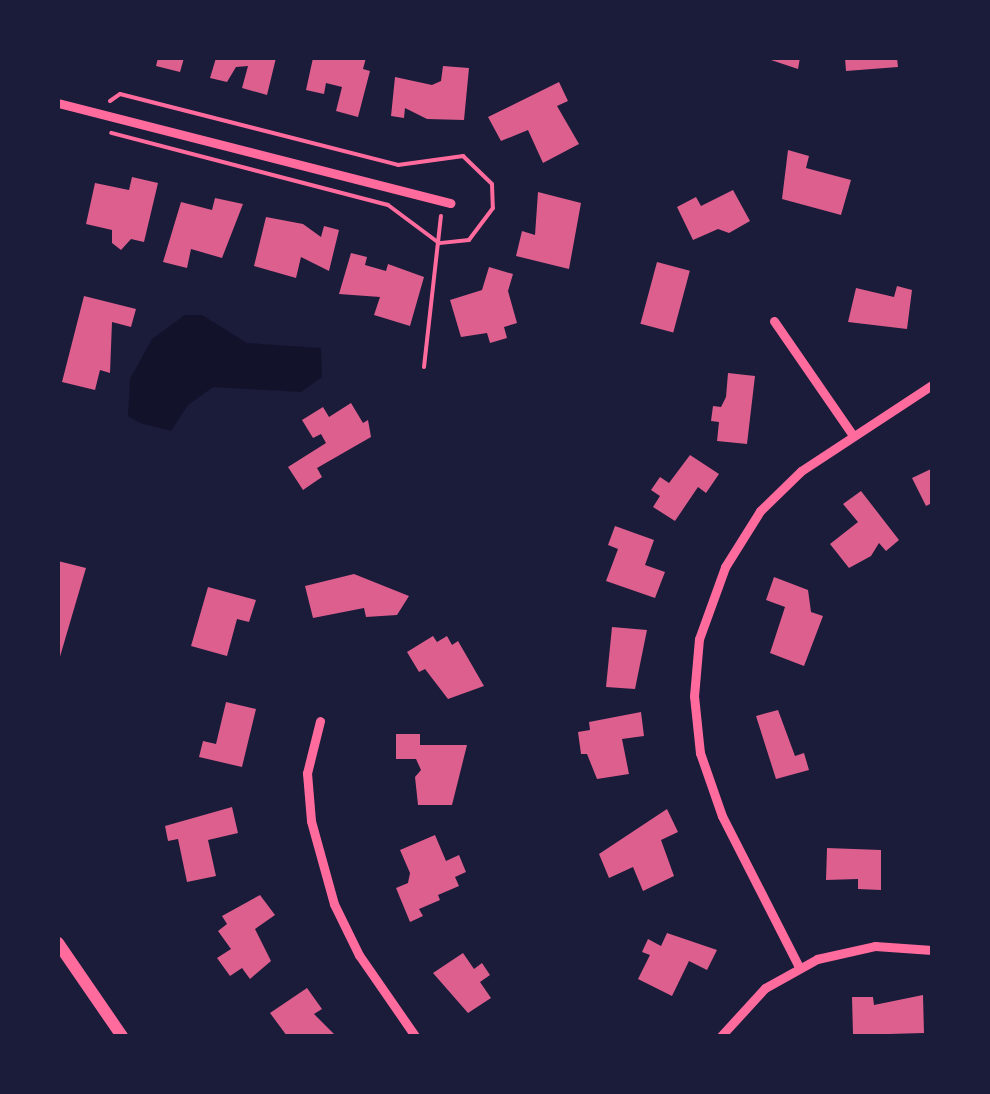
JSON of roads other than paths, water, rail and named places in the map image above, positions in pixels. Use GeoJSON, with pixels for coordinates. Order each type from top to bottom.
{"type":"FeatureCollection","features":[{"type":"Feature","properties":{"kind":"main road"},"geometry":{"type":"LineString","coordinates":[[58,944],[122,1036]]}},
{"type":"Feature","properties":{"kind":"street"},"geometry":{"type":"LineString","coordinates":[[58,103],[446,202]]}},
{"type":"Feature","properties":{"kind":"street"},"geometry":{"type":"LineString","coordinates":[[774,321],[852,434]]}},
{"type":"Feature","properties":{"kind":"street"},"geometry":{"type":"LineString","coordinates":[[799,967],[708,780],[694,696],[699,639],[725,567],[760,511],[852,434],[932,385]]}},
{"type":"Feature","properties":{"kind":"street"},"geometry":{"type":"LineString","coordinates":[[320,722],[308,789],[334,904],[415,1036]]}},
{"type":"Feature","properties":{"kind":"street"},"geometry":{"type":"LineString","coordinates":[[721,1036],[757,994],[799,967],[865,947],[932,950]]}}]}
